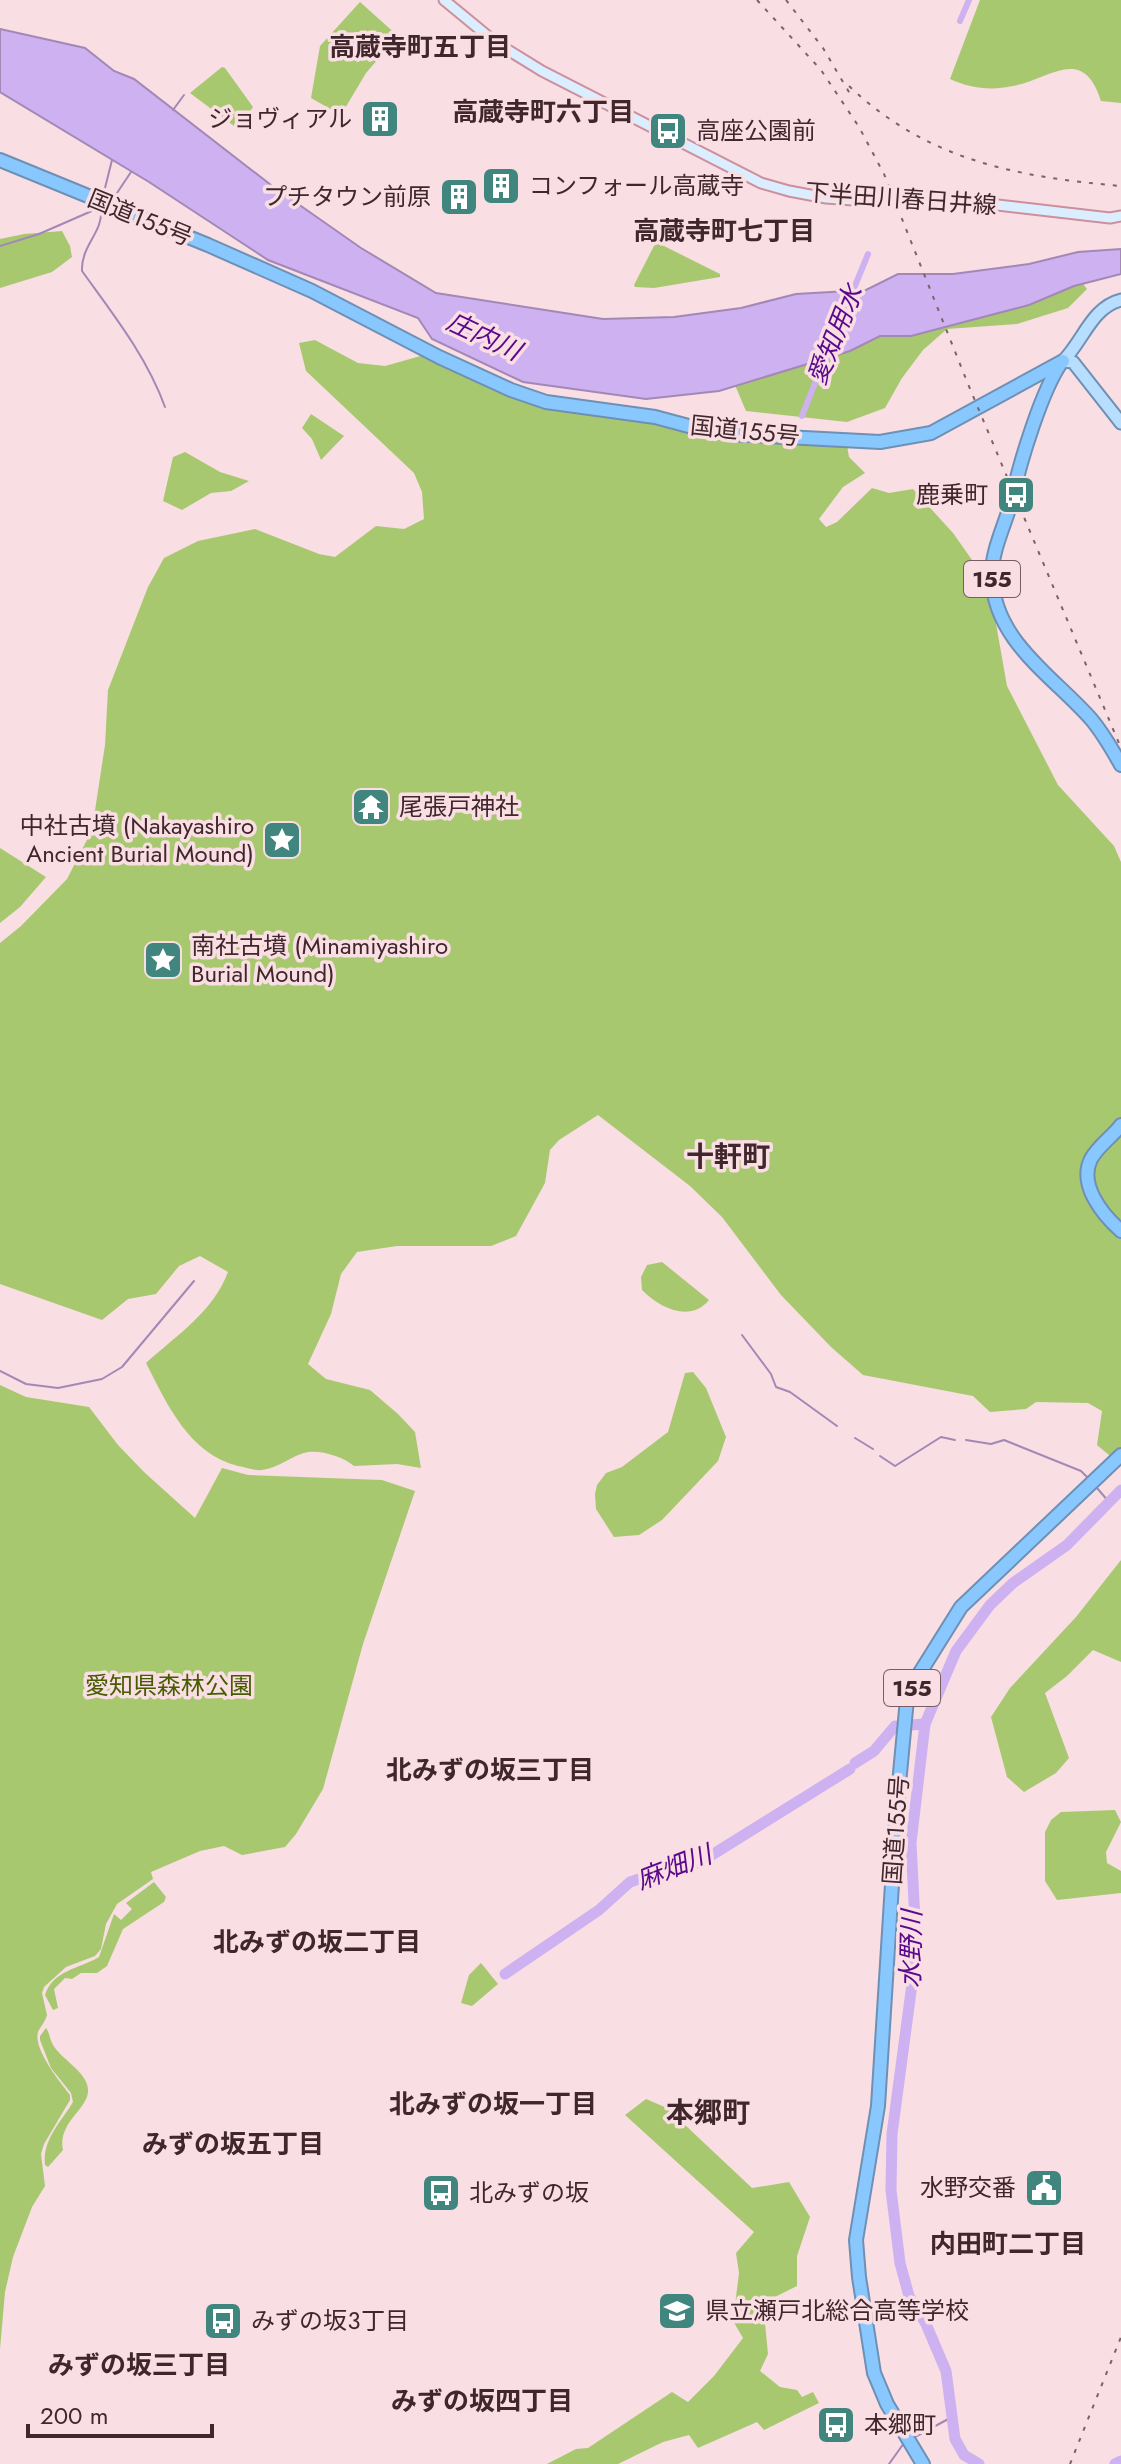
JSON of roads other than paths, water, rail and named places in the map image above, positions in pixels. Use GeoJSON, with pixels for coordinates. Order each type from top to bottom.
{"type":"FeatureCollection","features":[{"type":"Feature","properties":{"kind":"highway","name":"国道155号"},"geometry":{"type":"LineString","coordinates":[[0,160],[312,291],[439,357],[511,390],[546,402],[655,417],[729,434],[880,442],[931,433],[1063,361]]}},
{"type":"Feature","properties":{"kind":"highway","name":"155"},"geometry":{"type":"LineString","coordinates":[[1063,361],[1052,379],[1019,468],[996,549],[992,578],[999,611],[1019,647],[1090,718],[1121,765]]}},
{"type":"Feature","properties":{"kind":"highway"},"geometry":{"type":"LineString","coordinates":[[1121,1125],[1092,1158],[1088,1179],[1101,1209],[1121,1231]]}},
{"type":"Feature","properties":{"kind":"highway","name":"国道155号"},"geometry":{"type":"LineString","coordinates":[[923,2464],[904,2434],[874,2373],[856,2240],[878,2106],[897,1805],[907,1699],[961,1607],[1121,1455]]}},
{"type":"Feature","properties":{"kind":"main road","name":"下半田川春日井線"},"geometry":{"type":"LineString","coordinates":[[444,0],[495,42],[542,71],[761,183],[826,198],[853,200],[920,196],[1110,218],[1121,216]]}},
{"type":"Feature","properties":{"kind":"main road"},"geometry":{"type":"LineString","coordinates":[[1063,361],[1099,312],[1121,300]]}},
{"type":"Feature","properties":{"kind":"main road"},"geometry":{"type":"LineString","coordinates":[[1063,361],[1073,362],[1121,423]]}},
{"type":"Feature","properties":{"kind":"water","name":"庄内川"},"geometry":{"type":"Polygon","coordinates":[[[0,29],[85,48],[114,71],[134,79],[271,185],[361,248],[436,293],[603,319],[674,317],[741,308],[796,294],[866,290],[898,274],[953,274],[1029,264],[1078,252],[1121,249],[1121,274],[1074,286],[1029,305],[911,336],[880,336],[850,351],[719,391],[646,399],[523,382],[432,339],[418,318],[268,260],[149,182],[0,92],[0,29]]]}},
{"type":"Feature","properties":{"kind":"waterway","name":"愛知用水"},"geometry":{"type":"LineString","coordinates":[[960,21],[969,0]]}},
{"type":"Feature","properties":{"kind":"waterway"},"geometry":{"type":"LineString","coordinates":[[173,110],[184,95]]}},
{"type":"Feature","properties":{"kind":"waterway"},"geometry":{"type":"LineString","coordinates":[[103,196],[112,160]]}},
{"type":"Feature","properties":{"kind":"waterway"},"geometry":{"type":"LineString","coordinates":[[117,193],[131,172]]}},
{"type":"Feature","properties":{"kind":"waterway"},"geometry":{"type":"LineString","coordinates":[[0,246],[39,234],[101,207],[99,224],[85,253],[82,271],[139,353],[165,407]]}},
{"type":"Feature","properties":{"kind":"waterway","name":"愛知用水"},"geometry":{"type":"LineString","coordinates":[[850,298],[868,254]]}},
{"type":"Feature","properties":{"kind":"waterway","name":"愛知用水"},"geometry":{"type":"LineString","coordinates":[[802,416],[827,353]]}},
{"type":"Feature","properties":{"kind":"waterway","name":"愛知用水"},"geometry":{"type":"LineString","coordinates":[[0,1371],[26,1384],[58,1388],[102,1379],[122,1367],[194,1281]]}},
{"type":"Feature","properties":{"kind":"waterway"},"geometry":{"type":"LineString","coordinates":[[742,1335],[771,1374],[776,1387],[790,1392],[837,1426]]}},
{"type":"Feature","properties":{"kind":"waterway"},"geometry":{"type":"LineString","coordinates":[[880,1456],[895,1466],[941,1437],[955,1440]]}},
{"type":"Feature","properties":{"kind":"waterway"},"geometry":{"type":"LineString","coordinates":[[855,1438],[873,1449]]}},
{"type":"Feature","properties":{"kind":"waterway"},"geometry":{"type":"LineString","coordinates":[[966,1440],[991,1444],[1004,1440],[1081,1471],[1090,1480]]}},
{"type":"Feature","properties":{"kind":"waterway"},"geometry":{"type":"LineString","coordinates":[[1097,1488],[1109,1502]]}},
{"type":"Feature","properties":{"kind":"waterway","name":"水野川"},"geometry":{"type":"LineString","coordinates":[[979,2464],[964,2455],[955,2439],[946,2371],[926,2324],[909,2296],[900,2263],[891,2190],[892,2134],[912,1984],[915,1921],[911,1843],[925,1724],[956,1651],[990,1605],[1013,1583],[1067,1545],[1121,1490]]}},
{"type":"Feature","properties":{"kind":"waterway","name":"麻畑川"},"geometry":{"type":"LineString","coordinates":[[911,1725],[925,1724]]}},
{"type":"Feature","properties":{"kind":"waterway","name":"麻畑川"},"geometry":{"type":"LineString","coordinates":[[855,1763],[874,1751],[895,1726]]}},
{"type":"Feature","properties":{"kind":"waterway","name":"麻畑川"},"geometry":{"type":"LineString","coordinates":[[505,1974],[599,1910],[630,1882],[691,1862],[699,1863],[850,1769]]}},
{"type":"Feature","properties":{"kind":"waterway"},"geometry":{"type":"LineString","coordinates":[[913,2438],[952,2417]]}},
{"type":"Feature","properties":{"kind":"waterway"},"geometry":{"type":"LineString","coordinates":[[889,2464],[904,2443]]}},
{"type":"Feature","properties":{"kind":"waterway","name":"水野川"},"geometry":{"type":"LineString","coordinates":[[1115,2464],[1121,2461]]}},
{"type":"Feature","properties":{"kind":"railway"},"geometry":{"type":"LineString","coordinates":[[757,0],[821,70],[859,127],[884,174],[968,384],[1121,748]]}},
{"type":"Feature","properties":{"kind":"railway"},"geometry":{"type":"LineString","coordinates":[[786,0],[823,48],[853,99]]}},
{"type":"Feature","properties":{"kind":"railway"},"geometry":{"type":"LineString","coordinates":[[849,86],[910,132],[976,161],[1046,177],[1121,186]]}},
{"type":"Feature","properties":{"kind":"railway"},"geometry":{"type":"LineString","coordinates":[[1070,2464],[1121,2337]]}},
{"type":"Feature","properties":{"kind":"place","name":"ジョヴィアル"},"geometry":{"type":"Point","coordinates":[380,119]}},
{"type":"Feature","properties":{"kind":"place","name":"高座公園前"},"geometry":{"type":"Point","coordinates":[668,131]}},
{"type":"Feature","properties":{"kind":"place","name":"コンフォール高蔵寺"},"geometry":{"type":"Point","coordinates":[501,186]}},
{"type":"Feature","properties":{"kind":"place","name":"プチタウン前原"},"geometry":{"type":"Point","coordinates":[459,197]}},
{"type":"Feature","properties":{"kind":"place","name":"鹿乗町"},"geometry":{"type":"Point","coordinates":[1016,495]}},
{"type":"Feature","properties":{"kind":"place","name":"尾張戸神社"},"geometry":{"type":"Point","coordinates":[371,807]}},
{"type":"Feature","properties":{"kind":"place","name":"中社古墳 (Nakayashiro Ancient Burial Mound)"},"geometry":{"type":"Point","coordinates":[282,840]}},
{"type":"Feature","properties":{"kind":"place","name":"南社古墳 (Minamiyashiro Burial Mound)"},"geometry":{"type":"Point","coordinates":[163,960]}},
{"type":"Feature","properties":{"kind":"place","name":"水野交番"},"geometry":{"type":"Point","coordinates":[1044,2188]}},
{"type":"Feature","properties":{"kind":"place","name":"北みずの坂"},"geometry":{"type":"Point","coordinates":[441,2193]}},
{"type":"Feature","properties":{"kind":"place","name":"県立瀬戸北総合高等学校"},"geometry":{"type":"Point","coordinates":[677,2311]}},
{"type":"Feature","properties":{"kind":"place","name":"みずの坂３丁目"},"geometry":{"type":"Point","coordinates":[223,2321]}},
{"type":"Feature","properties":{"kind":"place","name":"本郷町"},"geometry":{"type":"Point","coordinates":[836,2425]}},
{"type":"Feature","properties":{"kind":"district","name":"高蔵寺町五丁目"},"geometry":{"type":"Point","coordinates":[420,47]}},
{"type":"Feature","properties":{"kind":"district","name":"高蔵寺町六丁目"},"geometry":{"type":"Point","coordinates":[543,112]}},
{"type":"Feature","properties":{"kind":"district","name":"高蔵寺町七丁目"},"geometry":{"type":"Point","coordinates":[724,231]}},
{"type":"Feature","properties":{"kind":"district","name":"十軒町"},"geometry":{"type":"Point","coordinates":[728,1156]}},
{"type":"Feature","properties":{"kind":"district","name":"北みずの坂三丁目"},"geometry":{"type":"Point","coordinates":[490,1770]}},
{"type":"Feature","properties":{"kind":"district","name":"北みずの坂二丁目"},"geometry":{"type":"Point","coordinates":[317,1942]}},
{"type":"Feature","properties":{"kind":"district","name":"北みずの坂一丁目"},"geometry":{"type":"Point","coordinates":[493,2104]}},
{"type":"Feature","properties":{"kind":"district","name":"本郷町"},"geometry":{"type":"Point","coordinates":[708,2112]}},
{"type":"Feature","properties":{"kind":"district","name":"みずの坂五丁目"},"geometry":{"type":"Point","coordinates":[233,2144]}},
{"type":"Feature","properties":{"kind":"district","name":"内田町二丁目"},"geometry":{"type":"Point","coordinates":[1008,2244]}},
{"type":"Feature","properties":{"kind":"district","name":"みずの坂三丁目"},"geometry":{"type":"Point","coordinates":[139,2365]}},
{"type":"Feature","properties":{"kind":"district","name":"みずの坂四丁目"},"geometry":{"type":"Point","coordinates":[482,2401]}},
{"type":"Feature","properties":{"kind":"park label","name":"愛知県森林公園"},"geometry":{"type":"Point","coordinates":[169,1686]}}]}
